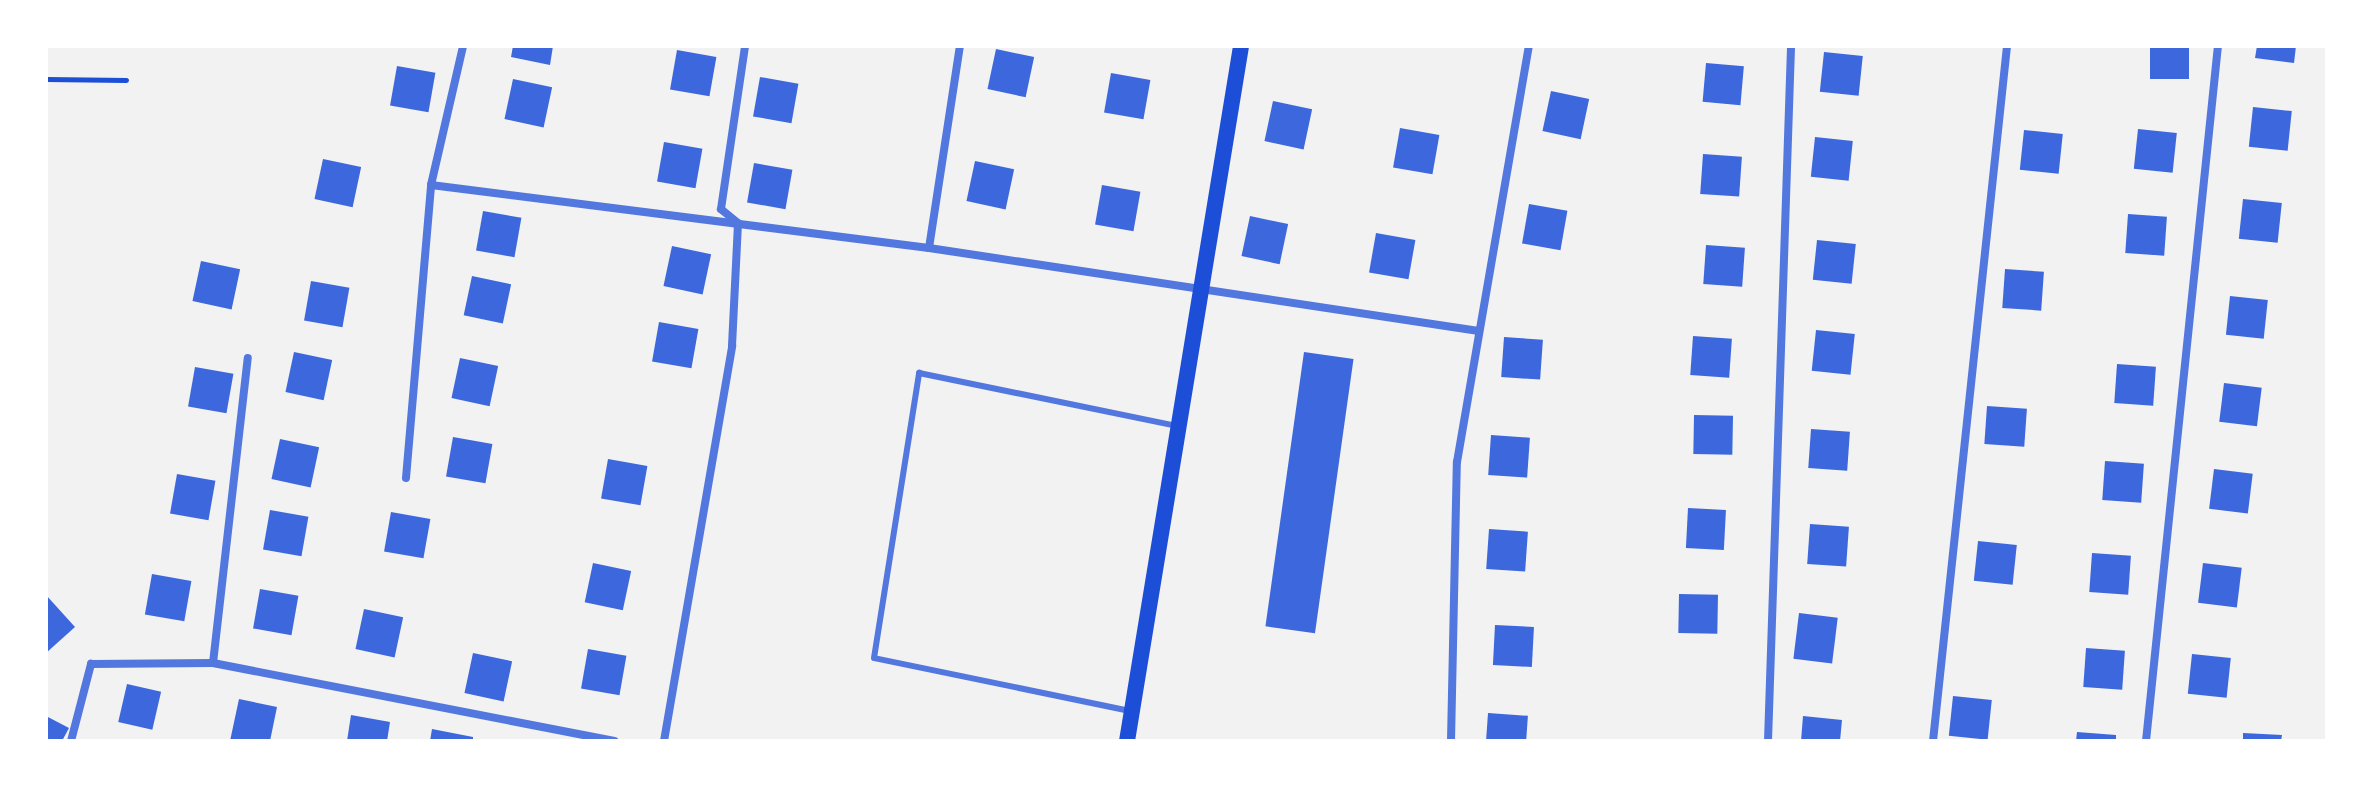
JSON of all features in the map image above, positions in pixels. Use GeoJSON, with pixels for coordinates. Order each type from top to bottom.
{"type":"FeatureCollection","features":[{"type":"Feature","properties":{"kind":"main road"},"geometry":{"type":"LineString","coordinates":[[1127,741],[1241,46]]}},
{"type":"Feature","properties":{"kind":"street"},"geometry":{"type":"LineString","coordinates":[[406,478],[431,185],[463,46]]}},
{"type":"Feature","properties":{"kind":"street"},"geometry":{"type":"LineString","coordinates":[[738,223],[721,209],[745,46]]}},
{"type":"Feature","properties":{"kind":"street"},"geometry":{"type":"LineString","coordinates":[[929,248],[960,46]]}},
{"type":"Feature","properties":{"kind":"street"},"geometry":{"type":"LineString","coordinates":[[1451,741],[1457,462],[1529,46]]}},
{"type":"Feature","properties":{"kind":"street"},"geometry":{"type":"LineString","coordinates":[[1768,741],[1791,46]]}},
{"type":"Feature","properties":{"kind":"street"},"geometry":{"type":"LineString","coordinates":[[1933,741],[2007,46]]}},
{"type":"Feature","properties":{"kind":"street"},"geometry":{"type":"LineString","coordinates":[[2146,741],[2218,46]]}},
{"type":"Feature","properties":{"kind":"street"},"geometry":{"type":"LineString","coordinates":[[431,185],[929,248],[1479,331]]}},
{"type":"Feature","properties":{"kind":"street"},"geometry":{"type":"LineString","coordinates":[[664,741],[732,346],[738,223]]}},
{"type":"Feature","properties":{"kind":"street"},"geometry":{"type":"LineString","coordinates":[[213,663],[248,358]]}},
{"type":"Feature","properties":{"kind":"street"},"geometry":{"type":"LineString","coordinates":[[71,741],[91,664],[213,663],[615,741]]}},
{"type":"Feature","properties":{"kind":"lane"},"geometry":{"type":"LineString","coordinates":[[1130,711],[874,658],[919,373],[1178,426]]}},
{"type":"Feature","properties":{"kind":"path"},"geometry":{"type":"LineString","coordinates":[[46,79],[126,80]]}},
{"type":"Feature","properties":{"kind":"building"},"geometry":{"type":"Polygon","coordinates":[[[513,46],[553,46],[550,65],[511,57],[513,46]]]}},
{"type":"Feature","properties":{"kind":"building"},"geometry":{"type":"Polygon","coordinates":[[[2150,46],[2189,46],[2189,79],[2150,79],[2150,46]]]}},
{"type":"Feature","properties":{"kind":"building"},"geometry":{"type":"Polygon","coordinates":[[[2257,46],[2296,46],[2294,63],[2255,58],[2257,46]]]}},
{"type":"Feature","properties":{"kind":"building"},"geometry":{"type":"Polygon","coordinates":[[[996,49],[1034,57],[1026,97],[987,89],[996,49]]]}},
{"type":"Feature","properties":{"kind":"building"},"geometry":{"type":"Polygon","coordinates":[[[677,50],[716,57],[709,96],[670,89],[677,50]]]}},
{"type":"Feature","properties":{"kind":"building"},"geometry":{"type":"Polygon","coordinates":[[[1824,52],[1863,56],[1859,96],[1820,92],[1824,52]]]}},
{"type":"Feature","properties":{"kind":"building"},"geometry":{"type":"Polygon","coordinates":[[[1706,63],[1744,66],[1740,105],[1703,102],[1706,63]]]}},
{"type":"Feature","properties":{"kind":"building"},"geometry":{"type":"Polygon","coordinates":[[[397,66],[435,73],[428,112],[390,105],[397,66]]]}},
{"type":"Feature","properties":{"kind":"building"},"geometry":{"type":"Polygon","coordinates":[[[1111,73],[1150,80],[1143,119],[1104,112],[1111,73]]]}},
{"type":"Feature","properties":{"kind":"building"},"geometry":{"type":"Polygon","coordinates":[[[760,77],[798,84],[791,123],[753,116],[760,77]]]}},
{"type":"Feature","properties":{"kind":"building"},"geometry":{"type":"Polygon","coordinates":[[[513,79],[552,87],[544,127],[504,119],[513,79]]]}},
{"type":"Feature","properties":{"kind":"building"},"geometry":{"type":"Polygon","coordinates":[[[1551,91],[1589,99],[1581,139],[1542,131],[1551,91]]]}},
{"type":"Feature","properties":{"kind":"building"},"geometry":{"type":"Polygon","coordinates":[[[1273,101],[1312,109],[1304,149],[1264,141],[1273,101]]]}},
{"type":"Feature","properties":{"kind":"building"},"geometry":{"type":"Polygon","coordinates":[[[2253,107],[2292,111],[2288,151],[2249,147],[2253,107]]]}},
{"type":"Feature","properties":{"kind":"building"},"geometry":{"type":"Polygon","coordinates":[[[1400,128],[1439,135],[1432,174],[1393,167],[1400,128]]]}},
{"type":"Feature","properties":{"kind":"building"},"geometry":{"type":"Polygon","coordinates":[[[2138,129],[2177,133],[2173,173],[2134,169],[2138,129]]]}},
{"type":"Feature","properties":{"kind":"building"},"geometry":{"type":"Polygon","coordinates":[[[2024,130],[2063,134],[2059,174],[2020,170],[2024,130]]]}},
{"type":"Feature","properties":{"kind":"building"},"geometry":{"type":"Polygon","coordinates":[[[1815,137],[1853,141],[1849,181],[1811,177],[1815,137]]]}},
{"type":"Feature","properties":{"kind":"building"},"geometry":{"type":"Polygon","coordinates":[[[664,142],[702,149],[695,188],[657,181],[664,142]]]}},
{"type":"Feature","properties":{"kind":"building"},"geometry":{"type":"Polygon","coordinates":[[[1703,154],[1742,157],[1739,197],[1700,194],[1703,154]]]}},
{"type":"Feature","properties":{"kind":"building"},"geometry":{"type":"Polygon","coordinates":[[[323,159],[361,167],[353,207],[314,199],[323,159]]]}},
{"type":"Feature","properties":{"kind":"building"},"geometry":{"type":"Polygon","coordinates":[[[975,161],[1014,169],[1006,209],[966,201],[975,161]]]}},
{"type":"Feature","properties":{"kind":"building"},"geometry":{"type":"Polygon","coordinates":[[[754,163],[792,170],[785,209],[747,202],[754,163]]]}},
{"type":"Feature","properties":{"kind":"building"},"geometry":{"type":"Polygon","coordinates":[[[1102,185],[1140,192],[1133,231],[1095,224],[1102,185]]]}},
{"type":"Feature","properties":{"kind":"building"},"geometry":{"type":"Polygon","coordinates":[[[2243,199],[2282,203],[2278,243],[2239,239],[2243,199]]]}},
{"type":"Feature","properties":{"kind":"building"},"geometry":{"type":"Polygon","coordinates":[[[1529,204],[1567,211],[1560,250],[1522,243],[1529,204]]]}},
{"type":"Feature","properties":{"kind":"building"},"geometry":{"type":"Polygon","coordinates":[[[483,211],[521,218],[514,257],[476,250],[483,211]]]}},
{"type":"Feature","properties":{"kind":"building"},"geometry":{"type":"Polygon","coordinates":[[[2128,214],[2167,217],[2164,256],[2125,253],[2128,214]]]}},
{"type":"Feature","properties":{"kind":"building"},"geometry":{"type":"Polygon","coordinates":[[[1250,216],[1288,224],[1280,264],[1241,256],[1250,216]]]}},
{"type":"Feature","properties":{"kind":"building"},"geometry":{"type":"Polygon","coordinates":[[[1376,233],[1415,240],[1408,279],[1369,272],[1376,233]]]}},
{"type":"Feature","properties":{"kind":"building"},"geometry":{"type":"Polygon","coordinates":[[[1817,240],[1856,244],[1852,284],[1813,280],[1817,240]]]}},
{"type":"Feature","properties":{"kind":"building"},"geometry":{"type":"Polygon","coordinates":[[[1706,245],[1745,248],[1742,287],[1703,284],[1706,245]]]}},
{"type":"Feature","properties":{"kind":"building"},"geometry":{"type":"Polygon","coordinates":[[[672,246],[711,254],[703,294],[663,286],[672,246]]]}},
{"type":"Feature","properties":{"kind":"building"},"geometry":{"type":"Polygon","coordinates":[[[201,261],[240,269],[232,309],[192,301],[201,261]]]}},
{"type":"Feature","properties":{"kind":"building"},"geometry":{"type":"Polygon","coordinates":[[[2005,269],[2044,272],[2041,311],[2002,308],[2005,269]]]}},
{"type":"Feature","properties":{"kind":"building"},"geometry":{"type":"Polygon","coordinates":[[[472,276],[511,284],[503,323],[464,315],[472,276]]]}},
{"type":"Feature","properties":{"kind":"building"},"geometry":{"type":"Polygon","coordinates":[[[311,281],[349,288],[342,327],[304,320],[311,281]]]}},
{"type":"Feature","properties":{"kind":"building"},"geometry":{"type":"Polygon","coordinates":[[[2230,296],[2268,300],[2264,339],[2226,335],[2230,296]]]}},
{"type":"Feature","properties":{"kind":"building"},"geometry":{"type":"Polygon","coordinates":[[[659,322],[698,329],[691,368],[652,361],[659,322]]]}},
{"type":"Feature","properties":{"kind":"building"},"geometry":{"type":"Polygon","coordinates":[[[1816,330],[1855,334],[1851,375],[1812,371],[1816,330]]]}},
{"type":"Feature","properties":{"kind":"building"},"geometry":{"type":"Polygon","coordinates":[[[1693,336],[1732,339],[1729,378],[1690,375],[1693,336]]]}},
{"type":"Feature","properties":{"kind":"building"},"geometry":{"type":"Polygon","coordinates":[[[1504,337],[1543,340],[1540,380],[1501,377],[1504,337]]]}},
{"type":"Feature","properties":{"kind":"building"},"geometry":{"type":"Polygon","coordinates":[[[294,352],[332,360],[324,400],[285,392],[294,352]]]}},
{"type":"Feature","properties":{"kind":"building"},"geometry":{"type":"Polygon","coordinates":[[[1304,352],[1354,359],[1315,633],[1265,626],[1304,352]]]}},
{"type":"Feature","properties":{"kind":"building"},"geometry":{"type":"Polygon","coordinates":[[[460,358],[498,366],[490,406],[451,398],[460,358]]]}},
{"type":"Feature","properties":{"kind":"building"},"geometry":{"type":"Polygon","coordinates":[[[2117,364],[2156,367],[2153,406],[2114,403],[2117,364]]]}},
{"type":"Feature","properties":{"kind":"building"},"geometry":{"type":"Polygon","coordinates":[[[195,367],[233,374],[226,413],[188,406],[195,367]]]}},
{"type":"Feature","properties":{"kind":"building"},"geometry":{"type":"Polygon","coordinates":[[[2224,383],[2262,388],[2257,426],[2219,422],[2224,383]]]}},
{"type":"Feature","properties":{"kind":"building"},"geometry":{"type":"Polygon","coordinates":[[[1987,406],[2027,409],[2024,447],[1984,444],[1987,406]]]}},
{"type":"Feature","properties":{"kind":"building"},"geometry":{"type":"Polygon","coordinates":[[[1694,415],[1733,416],[1732,455],[1693,454],[1694,415]]]}},
{"type":"Feature","properties":{"kind":"building"},"geometry":{"type":"Polygon","coordinates":[[[1811,429],[1850,432],[1847,471],[1808,468],[1811,429]]]}},
{"type":"Feature","properties":{"kind":"building"},"geometry":{"type":"Polygon","coordinates":[[[1491,435],[1530,438],[1527,478],[1488,475],[1491,435]]]}},
{"type":"Feature","properties":{"kind":"building"},"geometry":{"type":"Polygon","coordinates":[[[453,437],[492,444],[485,483],[446,476],[453,437]]]}},
{"type":"Feature","properties":{"kind":"building"},"geometry":{"type":"Polygon","coordinates":[[[280,439],[319,447],[311,487],[271,479],[280,439]]]}},
{"type":"Feature","properties":{"kind":"building"},"geometry":{"type":"Polygon","coordinates":[[[608,459],[647,466],[640,505],[601,498],[608,459]]]}},
{"type":"Feature","properties":{"kind":"building"},"geometry":{"type":"Polygon","coordinates":[[[2105,461],[2144,464],[2141,503],[2102,500],[2105,461]]]}},
{"type":"Feature","properties":{"kind":"building"},"geometry":{"type":"Polygon","coordinates":[[[2214,469],[2253,474],[2248,513],[2209,509],[2214,469]]]}},
{"type":"Feature","properties":{"kind":"building"},"geometry":{"type":"Polygon","coordinates":[[[177,474],[215,481],[208,520],[170,513],[177,474]]]}},
{"type":"Feature","properties":{"kind":"building"},"geometry":{"type":"Polygon","coordinates":[[[1688,508],[1726,510],[1724,550],[1686,548],[1688,508]]]}},
{"type":"Feature","properties":{"kind":"building"},"geometry":{"type":"Polygon","coordinates":[[[270,510],[308,517],[301,556],[263,549],[270,510]]]}},
{"type":"Feature","properties":{"kind":"building"},"geometry":{"type":"Polygon","coordinates":[[[391,512],[430,519],[423,558],[384,551],[391,512]]]}},
{"type":"Feature","properties":{"kind":"building"},"geometry":{"type":"Polygon","coordinates":[[[1810,524],[1849,527],[1846,567],[1807,564],[1810,524]]]}},
{"type":"Feature","properties":{"kind":"building"},"geometry":{"type":"Polygon","coordinates":[[[1489,529],[1528,532],[1525,572],[1486,569],[1489,529]]]}},
{"type":"Feature","properties":{"kind":"building"},"geometry":{"type":"Polygon","coordinates":[[[1978,541],[2017,545],[2013,585],[1974,581],[1978,541]]]}},
{"type":"Feature","properties":{"kind":"building"},"geometry":{"type":"Polygon","coordinates":[[[2092,553],[2131,556],[2128,595],[2089,592],[2092,553]]]}},
{"type":"Feature","properties":{"kind":"building"},"geometry":{"type":"Polygon","coordinates":[[[593,563],[631,571],[623,610],[585,602],[593,563]]]}},
{"type":"Feature","properties":{"kind":"building"},"geometry":{"type":"Polygon","coordinates":[[[2203,563],[2242,568],[2237,607],[2198,603],[2203,563]]]}},
{"type":"Feature","properties":{"kind":"building"},"geometry":{"type":"Polygon","coordinates":[[[152,574],[191,581],[184,621],[145,614],[152,574]]]}},
{"type":"Feature","properties":{"kind":"building"},"geometry":{"type":"Polygon","coordinates":[[[260,589],[298,596],[291,635],[253,628],[260,589]]]}},
{"type":"Feature","properties":{"kind":"building"},"geometry":{"type":"Polygon","coordinates":[[[1679,594],[1718,595],[1717,634],[1678,633],[1679,594]]]}},
{"type":"Feature","properties":{"kind":"building"},"geometry":{"type":"Polygon","coordinates":[[[46,595],[75,627],[46,653],[46,595]]]}},
{"type":"Feature","properties":{"kind":"building"},"geometry":{"type":"Polygon","coordinates":[[[364,609],[403,617],[395,657],[355,649],[364,609]]]}},
{"type":"Feature","properties":{"kind":"building"},"geometry":{"type":"Polygon","coordinates":[[[1799,613],[1838,618],[1832,663],[1793,659],[1799,613]]]}},
{"type":"Feature","properties":{"kind":"building"},"geometry":{"type":"Polygon","coordinates":[[[1495,625],[1534,627],[1532,667],[1493,665],[1495,625]]]}},
{"type":"Feature","properties":{"kind":"building"},"geometry":{"type":"Polygon","coordinates":[[[2086,648],[2125,651],[2122,690],[2083,687],[2086,648]]]}},
{"type":"Feature","properties":{"kind":"building"},"geometry":{"type":"Polygon","coordinates":[[[588,649],[626,656],[619,695],[581,688],[588,649]]]}},
{"type":"Feature","properties":{"kind":"building"},"geometry":{"type":"Polygon","coordinates":[[[473,653],[512,661],[504,701],[464,693],[473,653]]]}},
{"type":"Feature","properties":{"kind":"building"},"geometry":{"type":"Polygon","coordinates":[[[2192,654],[2231,658],[2227,698],[2188,694],[2192,654]]]}},
{"type":"Feature","properties":{"kind":"building"},"geometry":{"type":"Polygon","coordinates":[[[127,684],[161,692],[152,730],[118,722],[127,684]]]}},
{"type":"Feature","properties":{"kind":"building"},"geometry":{"type":"Polygon","coordinates":[[[1953,696],[1992,700],[1988,740],[1949,736],[1953,696]]]}},
{"type":"Feature","properties":{"kind":"building"},"geometry":{"type":"Polygon","coordinates":[[[239,699],[277,707],[270,741],[230,741],[239,699]]]}},
{"type":"Feature","properties":{"kind":"building"},"geometry":{"type":"Polygon","coordinates":[[[1488,713],[1528,716],[1526,741],[1486,741],[1488,713]]]}},
{"type":"Feature","properties":{"kind":"building"},"geometry":{"type":"Polygon","coordinates":[[[351,715],[390,722],[387,741],[347,741],[351,715]]]}},
{"type":"Feature","properties":{"kind":"building"},"geometry":{"type":"Polygon","coordinates":[[[46,716],[69,728],[62,741],[46,741],[46,716]]]}},
{"type":"Feature","properties":{"kind":"building"},"geometry":{"type":"Polygon","coordinates":[[[1803,716],[1842,720],[1840,741],[1801,741],[1803,716]]]}},
{"type":"Feature","properties":{"kind":"building"},"geometry":{"type":"Polygon","coordinates":[[[432,729],[473,737],[473,741],[430,741],[432,729]]]}},
{"type":"Feature","properties":{"kind":"building"},"geometry":{"type":"Polygon","coordinates":[[[2077,732],[2116,735],[2116,741],[2076,741],[2077,732]]]}},
{"type":"Feature","properties":{"kind":"building"},"geometry":{"type":"Polygon","coordinates":[[[2243,733],[2282,735],[2281,741],[2243,741],[2243,733]]]}}]}
